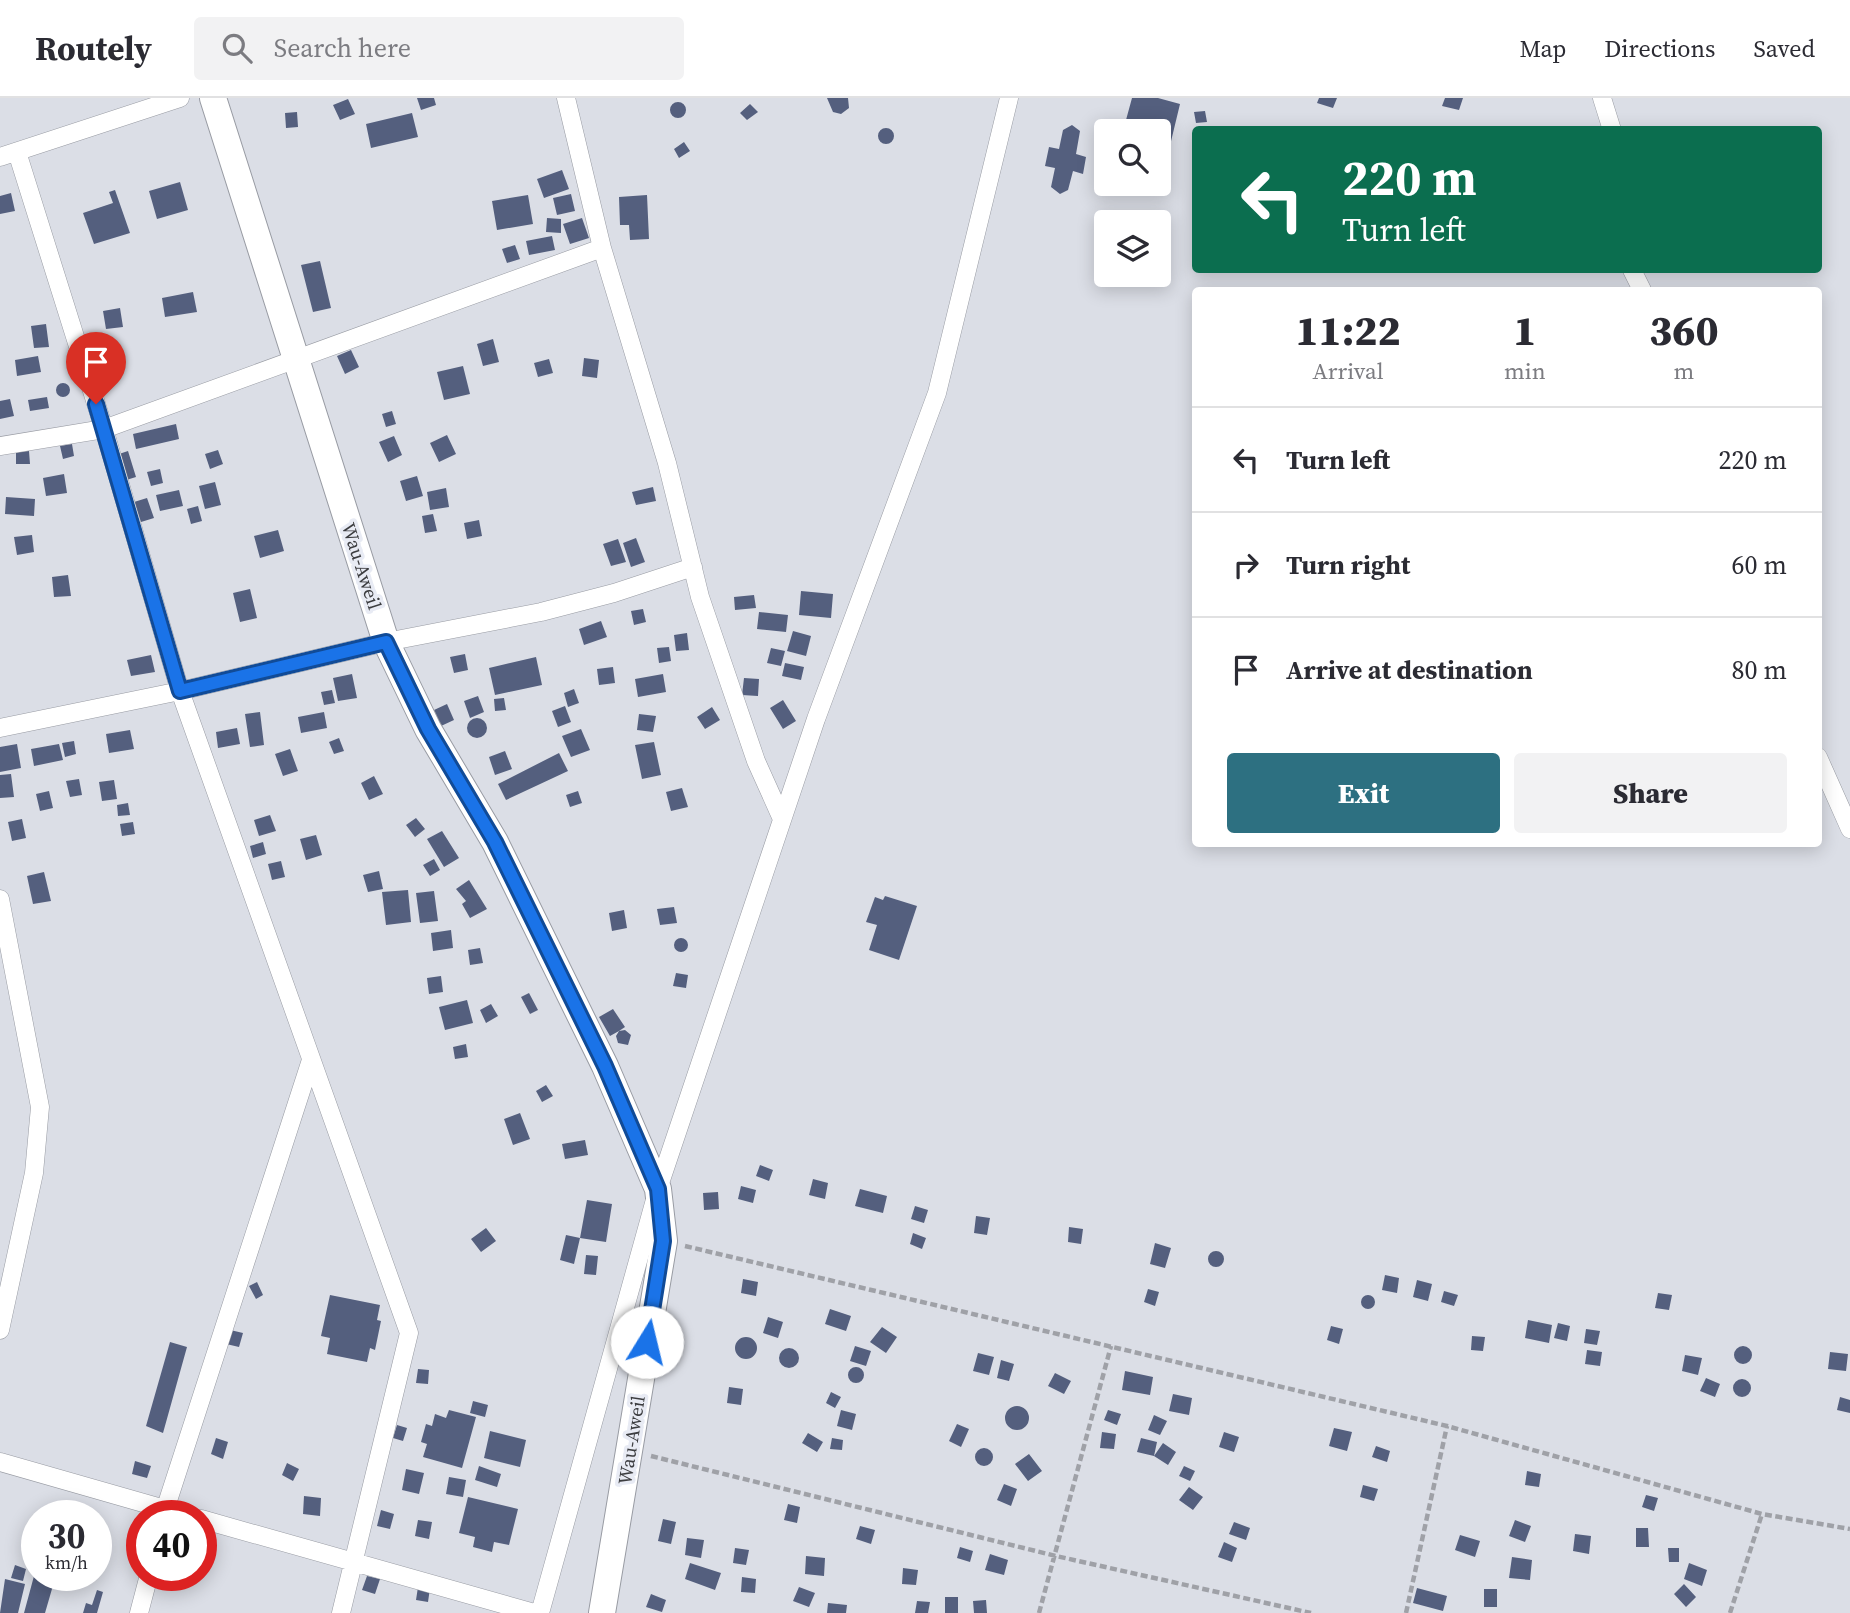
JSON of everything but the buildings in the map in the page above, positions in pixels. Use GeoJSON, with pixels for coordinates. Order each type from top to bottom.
{"type":"FeatureCollection","features":[{"type":"Feature","properties":{"kind":"street"},"geometry":{"type":"LineString","coordinates":[[180,98],[9,154],[103,429],[180,691],[409,1334],[341,1613]]}},
{"type":"Feature","properties":{"kind":"street","name":"Wau-Aweil"},"geometry":{"type":"LineString","coordinates":[[213,98],[386,642],[428,729],[500,853],[605,1066],[658,1189],[663,1241],[602,1613]]}},
{"type":"Feature","properties":{"kind":"street"},"geometry":{"type":"LineString","coordinates":[[566,98],[602,248],[667,463],[693,567],[756,761],[782,819]]}},
{"type":"Feature","properties":{"kind":"street"},"geometry":{"type":"LineString","coordinates":[[540,1613],[658,1189],[782,819],[937,393],[1009,98]]}},
{"type":"Feature","properties":{"kind":"street"},"geometry":{"type":"LineString","coordinates":[[1602,98],[1611,126]]}},
{"type":"Feature","properties":{"kind":"street"},"geometry":{"type":"LineString","coordinates":[[0,446],[103,429],[602,248]]}},
{"type":"Feature","properties":{"kind":"street"},"geometry":{"type":"LineString","coordinates":[[0,727],[180,691],[386,642],[586,601],[693,567]]}},
{"type":"Feature","properties":{"kind":"street"},"geometry":{"type":"LineString","coordinates":[[1822,766],[1850,829]]}},
{"type":"Feature","properties":{"kind":"street"},"geometry":{"type":"LineString","coordinates":[[0,900],[40,1107],[34,1173],[0,1330]]}},
{"type":"Feature","properties":{"kind":"street"},"geometry":{"type":"LineString","coordinates":[[168,1500],[312,1060]]}},
{"type":"Feature","properties":{"kind":"street"},"geometry":{"type":"LineString","coordinates":[[0,1462],[126,1500]]}},
{"type":"Feature","properties":{"kind":"street"},"geometry":{"type":"LineString","coordinates":[[217,1524],[534,1613]]}},
{"type":"Feature","properties":{"kind":"street"},"geometry":{"type":"LineString","coordinates":[[139,1613],[145,1591]]}},
{"type":"Feature","properties":{"kind":"path"},"geometry":{"type":"LineString","coordinates":[[663,1241],[1447,1426],[1762,1514],[1850,1529]]}},
{"type":"Feature","properties":{"kind":"path"},"geometry":{"type":"LineString","coordinates":[[1040,1613],[1111,1346]]}},
{"type":"Feature","properties":{"kind":"path"},"geometry":{"type":"LineString","coordinates":[[1406,1613],[1447,1426]]}},
{"type":"Feature","properties":{"kind":"path"},"geometry":{"type":"LineString","coordinates":[[630,1451],[1056,1556],[1311,1613]]}},
{"type":"Feature","properties":{"kind":"path"},"geometry":{"type":"LineString","coordinates":[[1730,1613],[1762,1514]]}},
{"type":"Feature","properties":{"kind":"route"},"geometry":{"type":"LineString","coordinates":[[96,404],[180,691],[386,642],[428,729],[495,842],[605,1066],[658,1189],[663,1241],[647,1342]]}}]}
